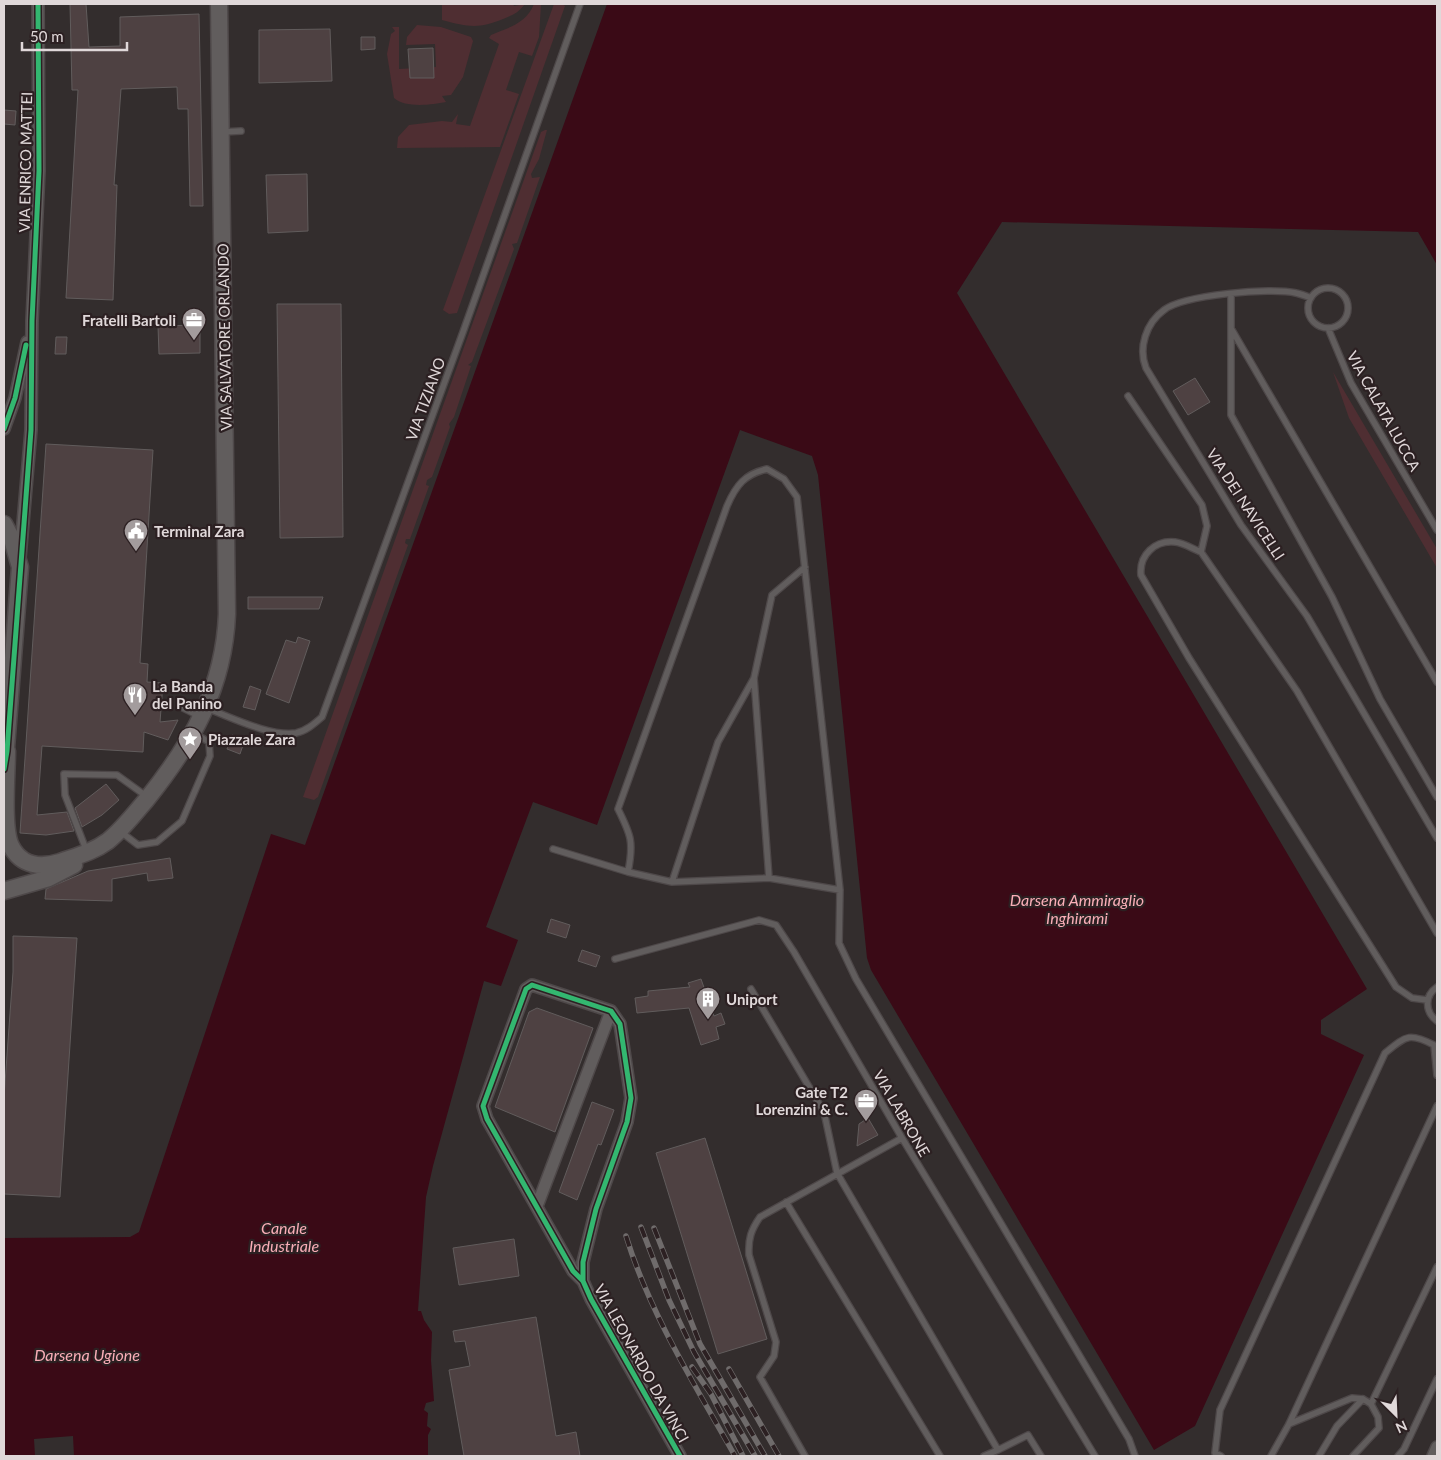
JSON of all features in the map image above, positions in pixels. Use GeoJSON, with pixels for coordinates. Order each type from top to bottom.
{"type":"FeatureCollection","features":[{"type":"Feature","properties":{"kind":"main road","name":"VIA SALVATORE ORLANDO"},"geometry":{"type":"LineString","coordinates":[[204,712],[220,670],[227,614],[219,4]]}},
{"type":"Feature","properties":{"kind":"main road"},"geometry":{"type":"LineString","coordinates":[[4,524],[12,540],[20,567]]}},
{"type":"Feature","properties":{"kind":"main road","name":"VIA ENRICO MATTEI"},"geometry":{"type":"LineString","coordinates":[[4,769],[9,656],[20,567]]}},
{"type":"Feature","properties":{"kind":"main road"},"geometry":{"type":"LineString","coordinates":[[4,891],[49,878],[71,866],[86,854],[108,841],[148,797],[193,733],[204,712]]}},
{"type":"Feature","properties":{"kind":"main road","name":"VIA ENRICO MATTEI"},"geometry":{"type":"LineString","coordinates":[[6,744],[7,828],[10,842],[15,851],[25,860],[37,866],[51,865],[86,854]]}},
{"type":"Feature","properties":{"kind":"street","name":"VIA ENRICO MATTEI"},"geometry":{"type":"LineString","coordinates":[[20,567],[31,430],[32,321],[39,171],[38,4]]}},
{"type":"Feature","properties":{"kind":"street","name":"VIA ENRICO MATTEI"},"geometry":{"type":"LineString","coordinates":[[4,429],[14,398],[32,321]]}},
{"type":"Feature","properties":{"kind":"street","name":"VIA LEONARDO DA VINCI"},"geometry":{"type":"LineString","coordinates":[[583,1281],[583,1262],[596,1208],[628,1122],[631,1098],[620,1024],[611,1011],[532,985],[526,989],[483,1106],[487,1119],[572,1271],[583,1281],[680,1456]]}},
{"type":"Feature","properties":{"kind":"street"},"geometry":{"type":"LineString","coordinates":[[537,1206],[611,1011]]}},
{"type":"Feature","properties":{"kind":"street"},"geometry":{"type":"LineString","coordinates":[[1433,1456],[1437,1447]]}},
{"type":"Feature","properties":{"kind":"lane","name":"VIA TIZIANO"},"geometry":{"type":"LineString","coordinates":[[204,712],[286,733],[297,733],[313,725],[322,716],[580,4]]}},
{"type":"Feature","properties":{"kind":"lane"},"geometry":{"type":"LineString","coordinates":[[221,132],[241,131]]}},
{"type":"Feature","properties":{"kind":"lane"},"geometry":{"type":"LineString","coordinates":[[1326,288],[1334,289],[1346,299],[1348,308],[1346,316],[1340,324],[1328,328],[1316,324],[1310,318],[1308,308],[1310,298],[1316,291],[1326,288]]}},
{"type":"Feature","properties":{"kind":"lane","name":"VIA DEI NAVICELLI"},"geometry":{"type":"LineString","coordinates":[[1310,298],[1296,293],[1231,294],[1196,298],[1164,309],[1151,325],[1141,347],[1142,358],[1146,368],[1241,525],[1316,631],[1437,838]]}},
{"type":"Feature","properties":{"kind":"lane"},"geometry":{"type":"LineString","coordinates":[[1231,294],[1231,415],[1332,597],[1380,699],[1437,797]]}},
{"type":"Feature","properties":{"kind":"lane"},"geometry":{"type":"LineString","coordinates":[[1231,328],[1437,682]]}},
{"type":"Feature","properties":{"kind":"lane","name":"VIA CALATA LUCCA"},"geometry":{"type":"LineString","coordinates":[[1328,328],[1351,383],[1437,530]]}},
{"type":"Feature","properties":{"kind":"lane"},"geometry":{"type":"LineString","coordinates":[[1128,396],[1202,505],[1207,526],[1201,552]]}},
{"type":"Feature","properties":{"kind":"lane"},"geometry":{"type":"LineString","coordinates":[[628,872],[632,853],[630,835],[618,809],[735,487],[754,472],[767,469],[784,479],[797,497],[840,890],[839,943],[856,979],[1124,1431],[1135,1456]]}},
{"type":"Feature","properties":{"kind":"lane"},"geometry":{"type":"LineString","coordinates":[[1427,1000],[1412,998],[1396,988],[1189,658],[1141,575],[1140,564],[1144,555],[1166,542],[1178,542],[1201,552],[1297,691],[1437,933]]}},
{"type":"Feature","properties":{"kind":"lane"},"geometry":{"type":"LineString","coordinates":[[769,878],[754,678],[772,595],[805,567]]}},
{"type":"Feature","properties":{"kind":"lane"},"geometry":{"type":"LineString","coordinates":[[672,882],[718,742],[754,678]]}},
{"type":"Feature","properties":{"kind":"lane"},"geometry":{"type":"LineString","coordinates":[[183,708],[204,712]]}},
{"type":"Feature","properties":{"kind":"lane"},"geometry":{"type":"LineString","coordinates":[[119,830],[138,845],[156,842],[182,821],[210,756],[209,742],[193,733]]}},
{"type":"Feature","properties":{"kind":"lane"},"geometry":{"type":"LineString","coordinates":[[86,854],[65,795],[64,774],[117,775],[148,797]]}},
{"type":"Feature","properties":{"kind":"lane"},"geometry":{"type":"LineString","coordinates":[[553,849],[628,872],[672,882],[769,878],[840,890]]}},
{"type":"Feature","properties":{"kind":"lane","name":"VIA LABRONE"},"geometry":{"type":"LineString","coordinates":[[615,959],[759,920],[776,925],[794,952],[902,1138],[1095,1456]]}},
{"type":"Feature","properties":{"kind":"lane"},"geometry":{"type":"LineString","coordinates":[[1437,987],[1427,1000],[1430,1014],[1437,1021]]}},
{"type":"Feature","properties":{"kind":"lane"},"geometry":{"type":"LineString","coordinates":[[751,989],[824,1112],[837,1174],[998,1450]]}},
{"type":"Feature","properties":{"kind":"lane"},"geometry":{"type":"LineString","coordinates":[[1217,1455],[1220,1410],[1385,1052],[1404,1037],[1415,1036],[1425,1040],[1434,1045],[1437,1075]]}},
{"type":"Feature","properties":{"kind":"lane"},"geometry":{"type":"LineString","coordinates":[[1271,1456],[1289,1424],[1437,1106]]}},
{"type":"Feature","properties":{"kind":"lane"},"geometry":{"type":"LineString","coordinates":[[805,1456],[760,1377],[774,1356],[776,1342],[749,1255],[748,1240],[752,1228],[760,1217],[902,1138]]}},
{"type":"Feature","properties":{"kind":"lane"},"geometry":{"type":"LineString","coordinates":[[786,1202],[940,1456]]}},
{"type":"Feature","properties":{"kind":"lane"},"geometry":{"type":"LineString","coordinates":[[1371,1404],[1437,1266]]}},
{"type":"Feature","properties":{"kind":"lane"},"geometry":{"type":"LineString","coordinates":[[1398,1456],[1404,1449],[1437,1379]]}},
{"type":"Feature","properties":{"kind":"lane"},"geometry":{"type":"LineString","coordinates":[[1289,1424],[1352,1398],[1363,1399],[1371,1404],[1378,1417],[1380,1428],[1353,1456]]}},
{"type":"Feature","properties":{"kind":"lane"},"geometry":{"type":"LineString","coordinates":[[1318,1456],[1337,1426],[1363,1399]]}},
{"type":"Feature","properties":{"kind":"lane"},"geometry":{"type":"LineString","coordinates":[[984,1456],[1028,1435],[1041,1456]]}},
{"type":"Feature","properties":{"kind":"shaded area"},"geometry":{"type":"Polygon","coordinates":[[[442,4],[513,4],[514,6],[525,4],[518,12],[507,18],[480,26],[473,26],[442,20],[442,4]]]}},
{"type":"Feature","properties":{"kind":"shaded area"},"geometry":{"type":"Polygon","coordinates":[[[534,4],[541,4],[539,37],[532,56],[519,52],[506,90],[519,94],[500,147],[397,148],[398,137],[409,125],[442,121],[452,122],[458,114],[456,124],[470,126],[499,44],[489,38],[491,35],[522,20],[531,11],[534,4]]]}},
{"type":"Feature","properties":{"kind":"shaded area"},"geometry":{"type":"Polygon","coordinates":[[[554,4],[565,6],[457,313],[449,314],[443,310],[554,4]]]}},
{"type":"Feature","properties":{"kind":"shaded area"},"geometry":{"type":"Polygon","coordinates":[[[417,25],[441,27],[471,37],[473,41],[463,77],[451,95],[442,96],[446,102],[426,105],[411,104],[394,98],[387,54],[391,34],[395,31],[392,27],[399,27],[399,69],[436,67],[435,44],[406,45],[407,37],[417,25]]]}},
{"type":"Feature","properties":{"kind":"shaded area"},"geometry":{"type":"Polygon","coordinates":[[[547,130],[539,159],[531,174],[532,178],[540,177],[517,243],[512,244],[514,249],[472,362],[468,365],[471,366],[454,417],[449,424],[450,427],[432,477],[427,480],[426,485],[429,486],[410,539],[406,539],[405,543],[408,545],[318,797],[314,800],[303,797],[541,132],[547,130]]]}},
{"type":"Feature","properties":{"kind":"shaded area"},"geometry":{"type":"Polygon","coordinates":[[[1333,372],[1437,549],[1437,568],[1349,418],[1333,372]]]}},
{"type":"Feature","properties":{"kind":"water"},"geometry":{"type":"Polygon","coordinates":[[[607,4],[1437,4],[1437,265],[1418,232],[1002,222],[957,293],[1367,989],[1321,1020],[1321,1034],[1364,1055],[1195,1426],[1154,1450],[871,970],[867,958],[818,475],[812,456],[740,430],[597,825],[533,802],[486,927],[518,940],[501,986],[484,981],[426,1197],[418,1311],[421,1311],[424,1320],[432,1332],[431,1360],[434,1401],[426,1403],[424,1410],[428,1413],[427,1426],[431,1429],[428,1435],[428,1456],[74,1456],[73,1436],[34,1439],[35,1456],[4,1456],[4,1238],[130,1237],[139,1232],[271,834],[305,845],[607,4]]]}},
{"type":"Feature","properties":{"kind":"building"},"geometry":{"type":"Polygon","coordinates":[[[70,4],[86,4],[89,47],[120,46],[120,17],[199,14],[203,206],[190,206],[188,109],[178,109],[177,87],[121,89],[114,185],[117,185],[113,300],[66,298],[78,90],[72,90],[70,4]]]}},
{"type":"Feature","properties":{"kind":"building"},"geometry":{"type":"Polygon","coordinates":[[[330,29],[332,81],[259,83],[259,30],[330,29]]]}},
{"type":"Feature","properties":{"kind":"building"},"geometry":{"type":"Polygon","coordinates":[[[361,37],[375,37],[375,49],[361,50],[361,37]]]}},
{"type":"Feature","properties":{"kind":"building"},"geometry":{"type":"Polygon","coordinates":[[[433,48],[434,78],[410,78],[408,49],[433,48]]]}},
{"type":"Feature","properties":{"kind":"building"},"geometry":{"type":"Polygon","coordinates":[[[4,110],[16,111],[15,125],[4,124],[4,110]]]}},
{"type":"Feature","properties":{"kind":"building"},"geometry":{"type":"Polygon","coordinates":[[[307,174],[308,231],[268,233],[266,175],[307,174]]]}},
{"type":"Feature","properties":{"kind":"building"},"geometry":{"type":"Polygon","coordinates":[[[277,304],[341,304],[343,537],[280,538],[277,304]]]}},
{"type":"Feature","properties":{"kind":"building"},"geometry":{"type":"Polygon","coordinates":[[[200,325],[200,353],[159,354],[158,326],[200,325]]]}},
{"type":"Feature","properties":{"kind":"building"},"geometry":{"type":"Polygon","coordinates":[[[56,337],[67,337],[66,354],[55,354],[56,337]]]}},
{"type":"Feature","properties":{"kind":"building"},"geometry":{"type":"Polygon","coordinates":[[[1195,378],[1210,402],[1188,415],[1173,391],[1195,378]]]}},
{"type":"Feature","properties":{"kind":"building"},"geometry":{"type":"Polygon","coordinates":[[[46,444],[153,450],[140,663],[148,664],[147,682],[163,683],[160,722],[178,720],[168,740],[144,732],[143,752],[42,746],[37,815],[67,812],[74,831],[46,835],[20,833],[46,444]]]}},
{"type":"Feature","properties":{"kind":"building"},"geometry":{"type":"Polygon","coordinates":[[[248,597],[323,597],[319,609],[248,609],[248,597]]]}},
{"type":"Feature","properties":{"kind":"building"},"geometry":{"type":"Polygon","coordinates":[[[298,637],[310,641],[289,703],[266,694],[286,640],[296,643],[298,637]]]}},
{"type":"Feature","properties":{"kind":"building"},"geometry":{"type":"Polygon","coordinates":[[[250,686],[261,690],[255,710],[243,707],[250,686]]]}},
{"type":"Feature","properties":{"kind":"building"},"geometry":{"type":"Polygon","coordinates":[[[232,735],[245,739],[240,754],[227,749],[232,735]]]}},
{"type":"Feature","properties":{"kind":"building"},"geometry":{"type":"Polygon","coordinates":[[[106,784],[119,800],[102,815],[82,827],[75,808],[106,784]]]}},
{"type":"Feature","properties":{"kind":"building"},"geometry":{"type":"Polygon","coordinates":[[[170,858],[173,878],[148,881],[147,873],[112,879],[112,901],[45,899],[46,889],[88,871],[170,858]]]}},
{"type":"Feature","properties":{"kind":"building"},"geometry":{"type":"Polygon","coordinates":[[[551,919],[570,925],[566,938],[547,932],[551,919]]]}},
{"type":"Feature","properties":{"kind":"building"},"geometry":{"type":"Polygon","coordinates":[[[13,936],[77,938],[60,1197],[4,1194],[4,1097],[13,972],[13,936]]]}},
{"type":"Feature","properties":{"kind":"building"},"geometry":{"type":"Polygon","coordinates":[[[582,950],[600,956],[596,967],[578,961],[582,950]]]}},
{"type":"Feature","properties":{"kind":"building"},"geometry":{"type":"Polygon","coordinates":[[[701,979],[714,1016],[721,1013],[725,1024],[716,1027],[719,1039],[701,1045],[689,1008],[637,1013],[635,998],[648,996],[648,991],[690,987],[688,983],[701,979]]]}},
{"type":"Feature","properties":{"kind":"building"},"geometry":{"type":"Polygon","coordinates":[[[537,1008],[593,1028],[555,1132],[495,1107],[529,1012],[537,1008]]]}},
{"type":"Feature","properties":{"kind":"building"},"geometry":{"type":"Polygon","coordinates":[[[592,1102],[614,1110],[601,1145],[598,1144],[577,1200],[559,1192],[592,1102]]]}},
{"type":"Feature","properties":{"kind":"building","name":"Gate T2 Lorenzini & C."},"geometry":{"type":"Polygon","coordinates":[[[868,1118],[878,1135],[857,1146],[859,1124],[868,1118]]]}},
{"type":"Feature","properties":{"kind":"building"},"geometry":{"type":"Polygon","coordinates":[[[705,1138],[767,1339],[718,1354],[656,1153],[705,1138]]]}},
{"type":"Feature","properties":{"kind":"building"},"geometry":{"type":"Polygon","coordinates":[[[514,1239],[519,1276],[459,1285],[453,1248],[514,1239]]]}},
{"type":"Feature","properties":{"kind":"building"},"geometry":{"type":"Polygon","coordinates":[[[536,1317],[556,1436],[576,1432],[580,1456],[464,1456],[449,1370],[470,1366],[465,1341],[455,1342],[453,1331],[536,1317]]]}},
{"type":"Feature","properties":{"kind":"railway"},"geometry":{"type":"LineString","coordinates":[[641,1227],[669,1300],[694,1352],[755,1456]]}},
{"type":"Feature","properties":{"kind":"railway"},"geometry":{"type":"LineString","coordinates":[[654,1228],[700,1344],[765,1456]]}},
{"type":"Feature","properties":{"kind":"railway"},"geometry":{"type":"LineString","coordinates":[[626,1236],[660,1321],[735,1456]]}},
{"type":"Feature","properties":{"kind":"railway"},"geometry":{"type":"LineString","coordinates":[[692,1367],[711,1394],[743,1456]]}},
{"type":"Feature","properties":{"kind":"railway"},"geometry":{"type":"LineString","coordinates":[[729,1369],[779,1456]]}},
{"type":"Feature","properties":{"kind":"cycle path"},"geometry":{"type":"LineString","coordinates":[[4,769],[7,751],[31,430],[32,321],[39,171],[38,4]]}},
{"type":"Feature","properties":{"kind":"cycle path"},"geometry":{"type":"LineString","coordinates":[[4,429],[15,398],[26,345]]}},
{"type":"Feature","properties":{"kind":"cycle path"},"geometry":{"type":"LineString","coordinates":[[583,1281],[573,1271],[487,1119],[483,1106],[526,989],[532,985],[611,1011],[620,1024],[631,1098],[627,1122],[596,1209],[583,1262],[583,1281],[591,1299],[680,1456]]}},
{"type":"Feature","properties":{"kind":"place","name":"Fratelli Bartoli"},"geometry":{"type":"Point","coordinates":[194,341]}},
{"type":"Feature","properties":{"kind":"place","name":"Terminal Zara"},"geometry":{"type":"Point","coordinates":[136,552]}},
{"type":"Feature","properties":{"kind":"place","name":"La Banda del Panino"},"geometry":{"type":"Point","coordinates":[135,716]}},
{"type":"Feature","properties":{"kind":"place","name":"Piazzale Zara"},"geometry":{"type":"Point","coordinates":[190,760]}},
{"type":"Feature","properties":{"kind":"place","name":"Uniport"},"geometry":{"type":"Point","coordinates":[708,1020]}},
{"type":"Feature","properties":{"kind":"place","name":"Gate T2 Lorenzini & C."},"geometry":{"type":"Point","coordinates":[866,1122]}},
{"type":"Feature","properties":{"kind":"water label","name":"Darsena Ammiraglio Inghirami"},"geometry":{"type":"Point","coordinates":[1077,908]}},
{"type":"Feature","properties":{"kind":"water label","name":"Canale Industriale"},"geometry":{"type":"Point","coordinates":[284,1236]}},
{"type":"Feature","properties":{"kind":"water label","name":"Darsena Ugione"},"geometry":{"type":"Point","coordinates":[87,1354]}}]}
